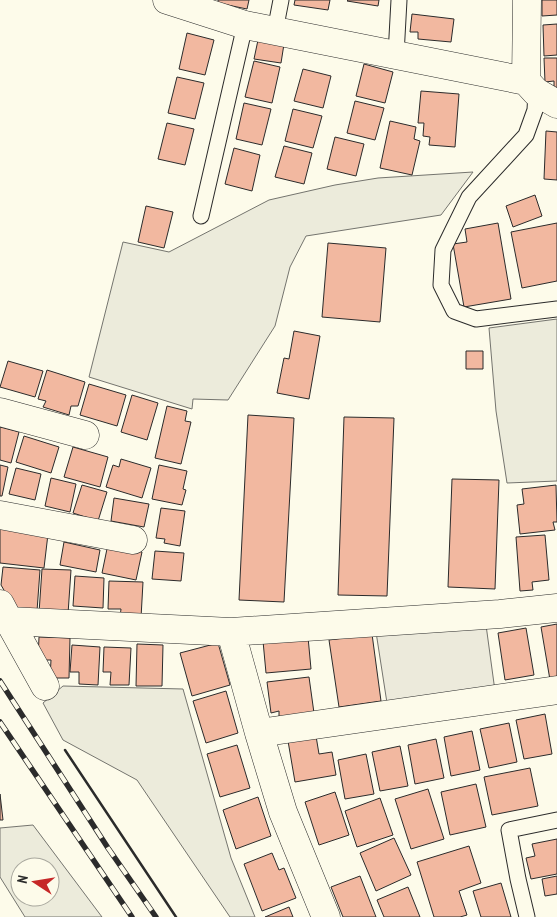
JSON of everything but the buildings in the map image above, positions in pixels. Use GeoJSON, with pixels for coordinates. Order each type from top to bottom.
{"type":"FeatureCollection","features":[{"type":"Feature","properties":{"kind":"street"},"geometry":{"type":"LineString","coordinates":[[167,0],[245,25],[396,55],[540,92],[527,0]]}},
{"type":"Feature","properties":{"kind":"street"},"geometry":{"type":"LineString","coordinates":[[0,412],[86,435]]}},
{"type":"Feature","properties":{"kind":"street"},"geometry":{"type":"LineString","coordinates":[[0,515],[133,540]]}},
{"type":"Feature","properties":{"kind":"street"},"geometry":{"type":"LineString","coordinates":[[5,613],[231,632],[557,608]]}},
{"type":"Feature","properties":{"kind":"street"},"geometry":{"type":"LineString","coordinates":[[5,613],[45,686]]}},
{"type":"Feature","properties":{"kind":"street"},"geometry":{"type":"LineString","coordinates":[[231,632],[283,812],[326,917]]}},
{"type":"Feature","properties":{"kind":"street"},"geometry":{"type":"LineString","coordinates":[[259,734],[557,690]]}},
{"type":"Feature","properties":{"kind":"lane"},"geometry":{"type":"LineString","coordinates":[[275,31],[281,0]]}},
{"type":"Feature","properties":{"kind":"lane"},"geometry":{"type":"LineString","coordinates":[[396,55],[399,0]]}},
{"type":"Feature","properties":{"kind":"lane"},"geometry":{"type":"LineString","coordinates":[[201,216],[245,25]]}},
{"type":"Feature","properties":{"kind":"lane"},"geometry":{"type":"LineString","coordinates":[[540,92],[526,135],[469,197],[444,250],[441,285],[454,311],[476,319],[557,309]]}},
{"type":"Feature","properties":{"kind":"lane"},"geometry":{"type":"LineString","coordinates":[[527,917],[509,830],[557,820]]}},
{"type":"Feature","properties":{"kind":"shaded area"},"geometry":{"type":"Polygon","coordinates":[[[473,172],[441,215],[306,236],[290,267],[275,326],[228,400],[193,399],[192,409],[89,377],[123,242],[169,252],[269,200],[335,185],[378,178],[473,172]]]}},
{"type":"Feature","properties":{"kind":"shaded area"},"geometry":{"type":"Polygon","coordinates":[[[557,319],[557,481],[507,483],[496,411],[489,328],[557,319]]]}},
{"type":"Feature","properties":{"kind":"shaded area"},"geometry":{"type":"Polygon","coordinates":[[[486,625],[495,691],[387,703],[376,632],[486,625]]]}},
{"type":"Feature","properties":{"kind":"shaded area"},"geometry":{"type":"Polygon","coordinates":[[[63,686],[183,689],[231,858],[255,917],[230,917],[137,780],[63,740],[43,703],[63,686]]]}},
{"type":"Feature","properties":{"kind":"shaded area"},"geometry":{"type":"Polygon","coordinates":[[[33,825],[57,857],[10,857],[10,893],[0,877],[0,828],[33,825]]]}},
{"type":"Feature","properties":{"kind":"shaded area"},"geometry":{"type":"Polygon","coordinates":[[[60,861],[102,917],[25,917],[19,907],[60,907],[60,861]]]}},
{"type":"Feature","properties":{"kind":"railway"},"geometry":{"type":"LineString","coordinates":[[0,681],[108,848],[156,917]]}},
{"type":"Feature","properties":{"kind":"railway"},"geometry":{"type":"LineString","coordinates":[[0,722],[132,917]]}},
{"type":"Feature","properties":{"kind":"wall"},"geometry":{"type":"LineString","coordinates":[[65,750],[176,917]]}}]}
